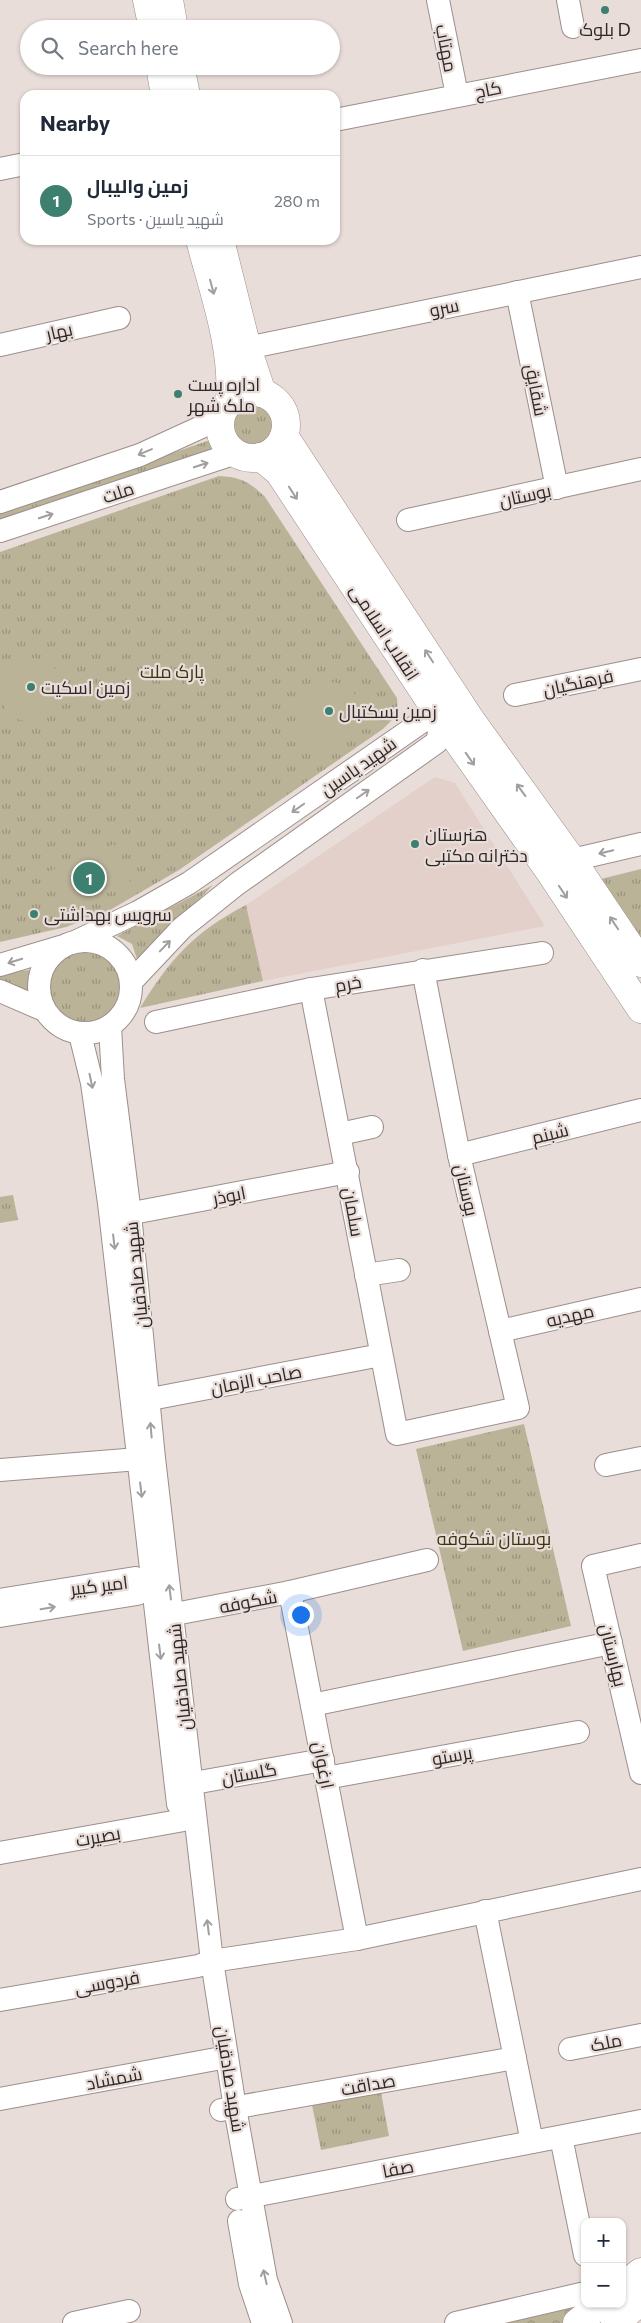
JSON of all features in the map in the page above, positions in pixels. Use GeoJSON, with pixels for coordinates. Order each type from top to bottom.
{"type":"FeatureCollection","features":[{"type":"Feature","properties":{"kind":"main road"},"geometry":{"type":"LineString","coordinates":[[148,0],[151,20]]}},
{"type":"Feature","properties":{"kind":"main road"},"geometry":{"type":"LineString","coordinates":[[169,0],[172,20]]}},
{"type":"Feature","properties":{"kind":"main road"},"geometry":{"type":"LineString","coordinates":[[162,75],[164,90]]}},
{"type":"Feature","properties":{"kind":"main road"},"geometry":{"type":"LineString","coordinates":[[182,75],[185,90]]}},
{"type":"Feature","properties":{"kind":"main road","name":"انقلاب اسلامی"},"geometry":{"type":"LineString","coordinates":[[201,245],[229,351],[232,378],[220,428],[223,438],[278,472],[452,713],[572,860],[641,964]]}},
{"type":"Feature","properties":{"kind":"main road"},"geometry":{"type":"LineString","coordinates":[[221,245],[247,348],[262,393]]}},
{"type":"Feature","properties":{"kind":"main road"},"geometry":{"type":"LineString","coordinates":[[225,410],[238,396],[248,393],[262,393],[278,404],[284,414],[286,425],[284,436],[279,446],[248,455]]}},
{"type":"Feature","properties":{"kind":"main road","name":"انقلاب اسلامی"},"geometry":{"type":"LineString","coordinates":[[284,436],[550,872],[641,1009]]}},
{"type":"Feature","properties":{"kind":"main road"},"geometry":{"type":"LineString","coordinates":[[626,2284],[641,2272]]}},
{"type":"Feature","properties":{"kind":"main road"},"geometry":{"type":"LineString","coordinates":[[595,2309],[641,2302]]}},
{"type":"Feature","properties":{"kind":"street","name":"مهتاب"},"geometry":{"type":"LineString","coordinates":[[438,0],[457,95]]}},
{"type":"Feature","properties":{"kind":"street"},"geometry":{"type":"LineString","coordinates":[[568,0],[573,26]]}},
{"type":"Feature","properties":{"kind":"street","name":"کاج"},"geometry":{"type":"LineString","coordinates":[[340,119],[641,60]]}},
{"type":"Feature","properties":{"kind":"street"},"geometry":{"type":"LineString","coordinates":[[0,169],[20,165]]}},
{"type":"Feature","properties":{"kind":"street","name":"سرو"},"geometry":{"type":"LineString","coordinates":[[247,348],[641,267]]}},
{"type":"Feature","properties":{"kind":"street","name":"شقایق"},"geometry":{"type":"LineString","coordinates":[[517,292],[557,488]]}},
{"type":"Feature","properties":{"kind":"street","name":"بهار"},"geometry":{"type":"LineString","coordinates":[[0,344],[119,318]]}},
{"type":"Feature","properties":{"kind":"street","name":"ملت"},"geometry":{"type":"LineString","coordinates":[[0,502],[140,454],[225,410]]}},
{"type":"Feature","properties":{"kind":"street","name":"ملت"},"geometry":{"type":"LineString","coordinates":[[0,531],[248,455]]}},
{"type":"Feature","properties":{"kind":"street","name":"بوستان"},"geometry":{"type":"LineString","coordinates":[[408,520],[641,470]]}},
{"type":"Feature","properties":{"kind":"street","name":"فرهنگیان"},"geometry":{"type":"LineString","coordinates":[[515,695],[641,669]]}},
{"type":"Feature","properties":{"kind":"street","name":"شهید یاسین"},"geometry":{"type":"LineString","coordinates":[[44,1010],[39,999],[38,986],[40,974],[49,958],[70,944],[138,912],[189,883],[423,721],[452,713]]}},
{"type":"Feature","properties":{"kind":"street","name":"شهید یاسین"},"geometry":{"type":"LineString","coordinates":[[131,982],[182,928],[237,884],[437,742],[452,713]]}},
{"type":"Feature","properties":{"kind":"street"},"geometry":{"type":"LineString","coordinates":[[572,860],[641,844]]}},
{"type":"Feature","properties":{"kind":"street","name":"شهید یاسین"},"geometry":{"type":"LineString","coordinates":[[0,965],[70,944],[92,941],[106,946],[118,955],[127,967],[131,982]]}},
{"type":"Feature","properties":{"kind":"street","name":"خرم"},"geometry":{"type":"LineString","coordinates":[[156,1022],[311,989],[423,970],[542,953]]}},
{"type":"Feature","properties":{"kind":"street","name":"بوستان"},"geometry":{"type":"LineString","coordinates":[[398,1434],[518,1408],[459,1155],[423,970]]}},
{"type":"Feature","properties":{"kind":"street"},"geometry":{"type":"LineString","coordinates":[[0,991],[44,1010],[59,1026],[80,1034],[100,1031],[110,1026],[126,1009],[131,996],[131,982]]}},
{"type":"Feature","properties":{"kind":"street","name":"سلمان"},"geometry":{"type":"LineString","coordinates":[[311,989],[348,1172],[381,1355],[398,1434]]}},
{"type":"Feature","properties":{"kind":"street","name":"شهید صادقیان"},"geometry":{"type":"LineString","coordinates":[[110,1026],[121,1216],[146,1459],[205,1964],[243,2198],[250,2284],[263,2323]]}},
{"type":"Feature","properties":{"kind":"street","name":"شهید صادقیان"},"geometry":{"type":"LineString","coordinates":[[80,1034],[121,1216]]}},
{"type":"Feature","properties":{"kind":"street","name":"شبنم"},"geometry":{"type":"LineString","coordinates":[[459,1155],[641,1110]]}},
{"type":"Feature","properties":{"kind":"street"},"geometry":{"type":"LineString","coordinates":[[340,1134],[372,1127]]}},
{"type":"Feature","properties":{"kind":"street","name":"ابوذر"},"geometry":{"type":"LineString","coordinates":[[121,1216],[348,1172]]}},
{"type":"Feature","properties":{"kind":"street"},"geometry":{"type":"LineString","coordinates":[[366,1275],[399,1270]]}},
{"type":"Feature","properties":{"kind":"street","name":"مهدیه"},"geometry":{"type":"LineString","coordinates":[[500,1331],[641,1299]]}},
{"type":"Feature","properties":{"kind":"street","name":"صاحب الزمان"},"geometry":{"type":"LineString","coordinates":[[140,1401],[381,1355]]}},
{"type":"Feature","properties":{"kind":"street"},"geometry":{"type":"LineString","coordinates":[[606,1465],[641,1458]]}},
{"type":"Feature","properties":{"kind":"street"},"geometry":{"type":"LineString","coordinates":[[0,1470],[146,1459]]}},
{"type":"Feature","properties":{"kind":"street","name":"بهارستان"},"geometry":{"type":"LineString","coordinates":[[641,1555],[593,1566],[641,1773]]}},
{"type":"Feature","properties":{"kind":"street","name":"شکوفه"},"geometry":{"type":"LineString","coordinates":[[164,1616],[290,1592],[427,1560]]}},
{"type":"Feature","properties":{"kind":"street","name":"امیر کبیر"},"geometry":{"type":"LineString","coordinates":[[0,1600],[135,1578],[140,1585],[137,1594],[0,1616]]}},
{"type":"Feature","properties":{"kind":"street","name":"ارغوان"},"geometry":{"type":"LineString","coordinates":[[290,1592],[357,1938]]}},
{"type":"Feature","properties":{"kind":"street"},"geometry":{"type":"LineString","coordinates":[[312,1705],[611,1643]]}},
{"type":"Feature","properties":{"kind":"street","name":"پرستو"},"geometry":{"type":"LineString","coordinates":[[324,1769],[578,1732]]}},
{"type":"Feature","properties":{"kind":"street","name":"گلستان"},"geometry":{"type":"LineString","coordinates":[[184,1784],[324,1769]]}},
{"type":"Feature","properties":{"kind":"street","name":"بصیرت"},"geometry":{"type":"LineString","coordinates":[[0,1853],[188,1819]]}},
{"type":"Feature","properties":{"kind":"street"},"geometry":{"type":"LineString","coordinates":[[205,1964],[357,1938],[641,1879]]}},
{"type":"Feature","properties":{"kind":"street"},"geometry":{"type":"LineString","coordinates":[[486,1911],[532,2142]]}},
{"type":"Feature","properties":{"kind":"street","name":"فردوسی"},"geometry":{"type":"LineString","coordinates":[[0,2000],[205,1964]]}},
{"type":"Feature","properties":{"kind":"street","name":"ملک"},"geometry":{"type":"LineString","coordinates":[[570,2049],[641,2035]]}},
{"type":"Feature","properties":{"kind":"street","name":"شمشاد"},"geometry":{"type":"LineString","coordinates":[[0,2099],[220,2058]]}},
{"type":"Feature","properties":{"kind":"street","name":"صداقت"},"geometry":{"type":"LineString","coordinates":[[228,2109],[515,2058]]}},
{"type":"Feature","properties":{"kind":"street","name":"صفا"},"geometry":{"type":"LineString","coordinates":[[243,2198],[641,2121]]}},
{"type":"Feature","properties":{"kind":"street"},"geometry":{"type":"LineString","coordinates":[[561,2137],[581,2235]]}},
{"type":"Feature","properties":{"kind":"street","name":"شهید صادقیان"},"geometry":{"type":"LineString","coordinates":[[243,2198],[266,2280],[282,2323]]}},
{"type":"Feature","properties":{"kind":"street"},"geometry":{"type":"LineString","coordinates":[[456,2323],[595,2309]]}},
{"type":"Feature","properties":{"kind":"street"},"geometry":{"type":"LineString","coordinates":[[74,2323],[129,2310]]}},
{"type":"Feature","properties":{"kind":"shaded area","name":"هنرستان دخترانه مکتبی"},"geometry":{"type":"Polygon","coordinates":[[[435,777],[455,783],[545,926],[263,981],[246,905],[435,777]]]}},
{"type":"Feature","properties":{"kind":"green space"},"geometry":{"type":"Polygon","coordinates":[[[252,403],[264,407],[270,413],[274,425],[270,437],[264,443],[252,447],[240,443],[234,437],[230,425],[234,413],[240,407],[252,403]]]}},
{"type":"Feature","properties":{"kind":"green space"},"geometry":{"type":"Polygon","coordinates":[[[214,440],[213,449],[0,522],[0,513],[214,440]]]}},
{"type":"Feature","properties":{"kind":"green space","name":"پارک ملت"},"geometry":{"type":"Polygon","coordinates":[[[219,476],[244,481],[265,497],[397,698],[398,714],[383,729],[179,870],[110,910],[66,927],[0,942],[0,552],[219,476]]]}},
{"type":"Feature","properties":{"kind":"green space","name":"زمین اسکیت"},"geometry":{"type":"Polygon","coordinates":[[[31,658],[49,664],[57,672],[63,690],[57,708],[49,716],[31,722],[13,716],[5,708],[-1,690],[5,672],[13,664],[31,658]]]}},
{"type":"Feature","properties":{"kind":"green space","name":"زمین بسکتبال"},"geometry":{"type":"Polygon","coordinates":[[[323,682],[335,682],[347,687],[357,697],[362,709],[360,728],[347,743],[335,748],[323,748],[311,743],[301,733],[296,721],[296,709],[301,697],[311,687],[323,682]]]}},
{"type":"Feature","properties":{"kind":"green space"},"geometry":{"type":"Polygon","coordinates":[[[114,844],[131,884],[63,910],[47,872],[114,844]]]}},
{"type":"Feature","properties":{"kind":"green space"},"geometry":{"type":"Polygon","coordinates":[[[641,869],[641,938],[601,879],[641,869]]]}},
{"type":"Feature","properties":{"kind":"green space"},"geometry":{"type":"Polygon","coordinates":[[[213,885],[138,962],[132,944],[117,936],[213,885]]]}},
{"type":"Feature","properties":{"kind":"green space"},"geometry":{"type":"Polygon","coordinates":[[[246,905],[263,981],[140,1008],[162,975],[185,948],[212,926],[246,905]]]}},
{"type":"Feature","properties":{"kind":"green space"},"geometry":{"type":"Polygon","coordinates":[[[77,948],[93,948],[114,959],[125,980],[125,996],[114,1017],[93,1028],[77,1028],[63,1022],[51,1010],[45,996],[45,980],[51,966],[63,954],[77,948]]]}},
{"type":"Feature","properties":{"kind":"green space"},"geometry":{"type":"Polygon","coordinates":[[[37,969],[31,981],[31,995],[0,985],[0,974],[37,969]]]}},
{"type":"Feature","properties":{"kind":"green space"},"geometry":{"type":"Polygon","coordinates":[[[13,1195],[18,1220],[0,1223],[0,1197],[13,1195]]]}},
{"type":"Feature","properties":{"kind":"green space","name":"بوستان شکوفه"},"geometry":{"type":"Polygon","coordinates":[[[524,1424],[571,1626],[463,1651],[416,1449],[524,1424]]]}},
{"type":"Feature","properties":{"kind":"green space"},"geometry":{"type":"Polygon","coordinates":[[[380,2087],[389,2136],[321,2150],[311,2100],[380,2087]]]}},
{"type":"Feature","properties":{"kind":"green space"},"geometry":{"type":"Polygon","coordinates":[[[575,2301],[582,2308],[563,2323],[482,2323],[575,2301]]]}},
{"type":"Feature","properties":{"kind":"place","name":"بلوک D"},"geometry":{"type":"Point","coordinates":[605,10]}},
{"type":"Feature","properties":{"kind":"place","name":"اداره پست ملک شهر"},"geometry":{"type":"Point","coordinates":[178,394]}},
{"type":"Feature","properties":{"kind":"place","name":"زمین اسکیت"},"geometry":{"type":"Point","coordinates":[31,687]}},
{"type":"Feature","properties":{"kind":"place","name":"زمین بسکتبال"},"geometry":{"type":"Point","coordinates":[329,711]}},
{"type":"Feature","properties":{"kind":"place","name":"هنرستان دخترانه مکتبی"},"geometry":{"type":"Point","coordinates":[415,844]}},
{"type":"Feature","properties":{"kind":"place","name":"زمین والیبال"},"geometry":{"type":"Point","coordinates":[89,878]}},
{"type":"Feature","properties":{"kind":"place","name":"سرویس بهداشتی"},"geometry":{"type":"Point","coordinates":[34,914]}}]}
